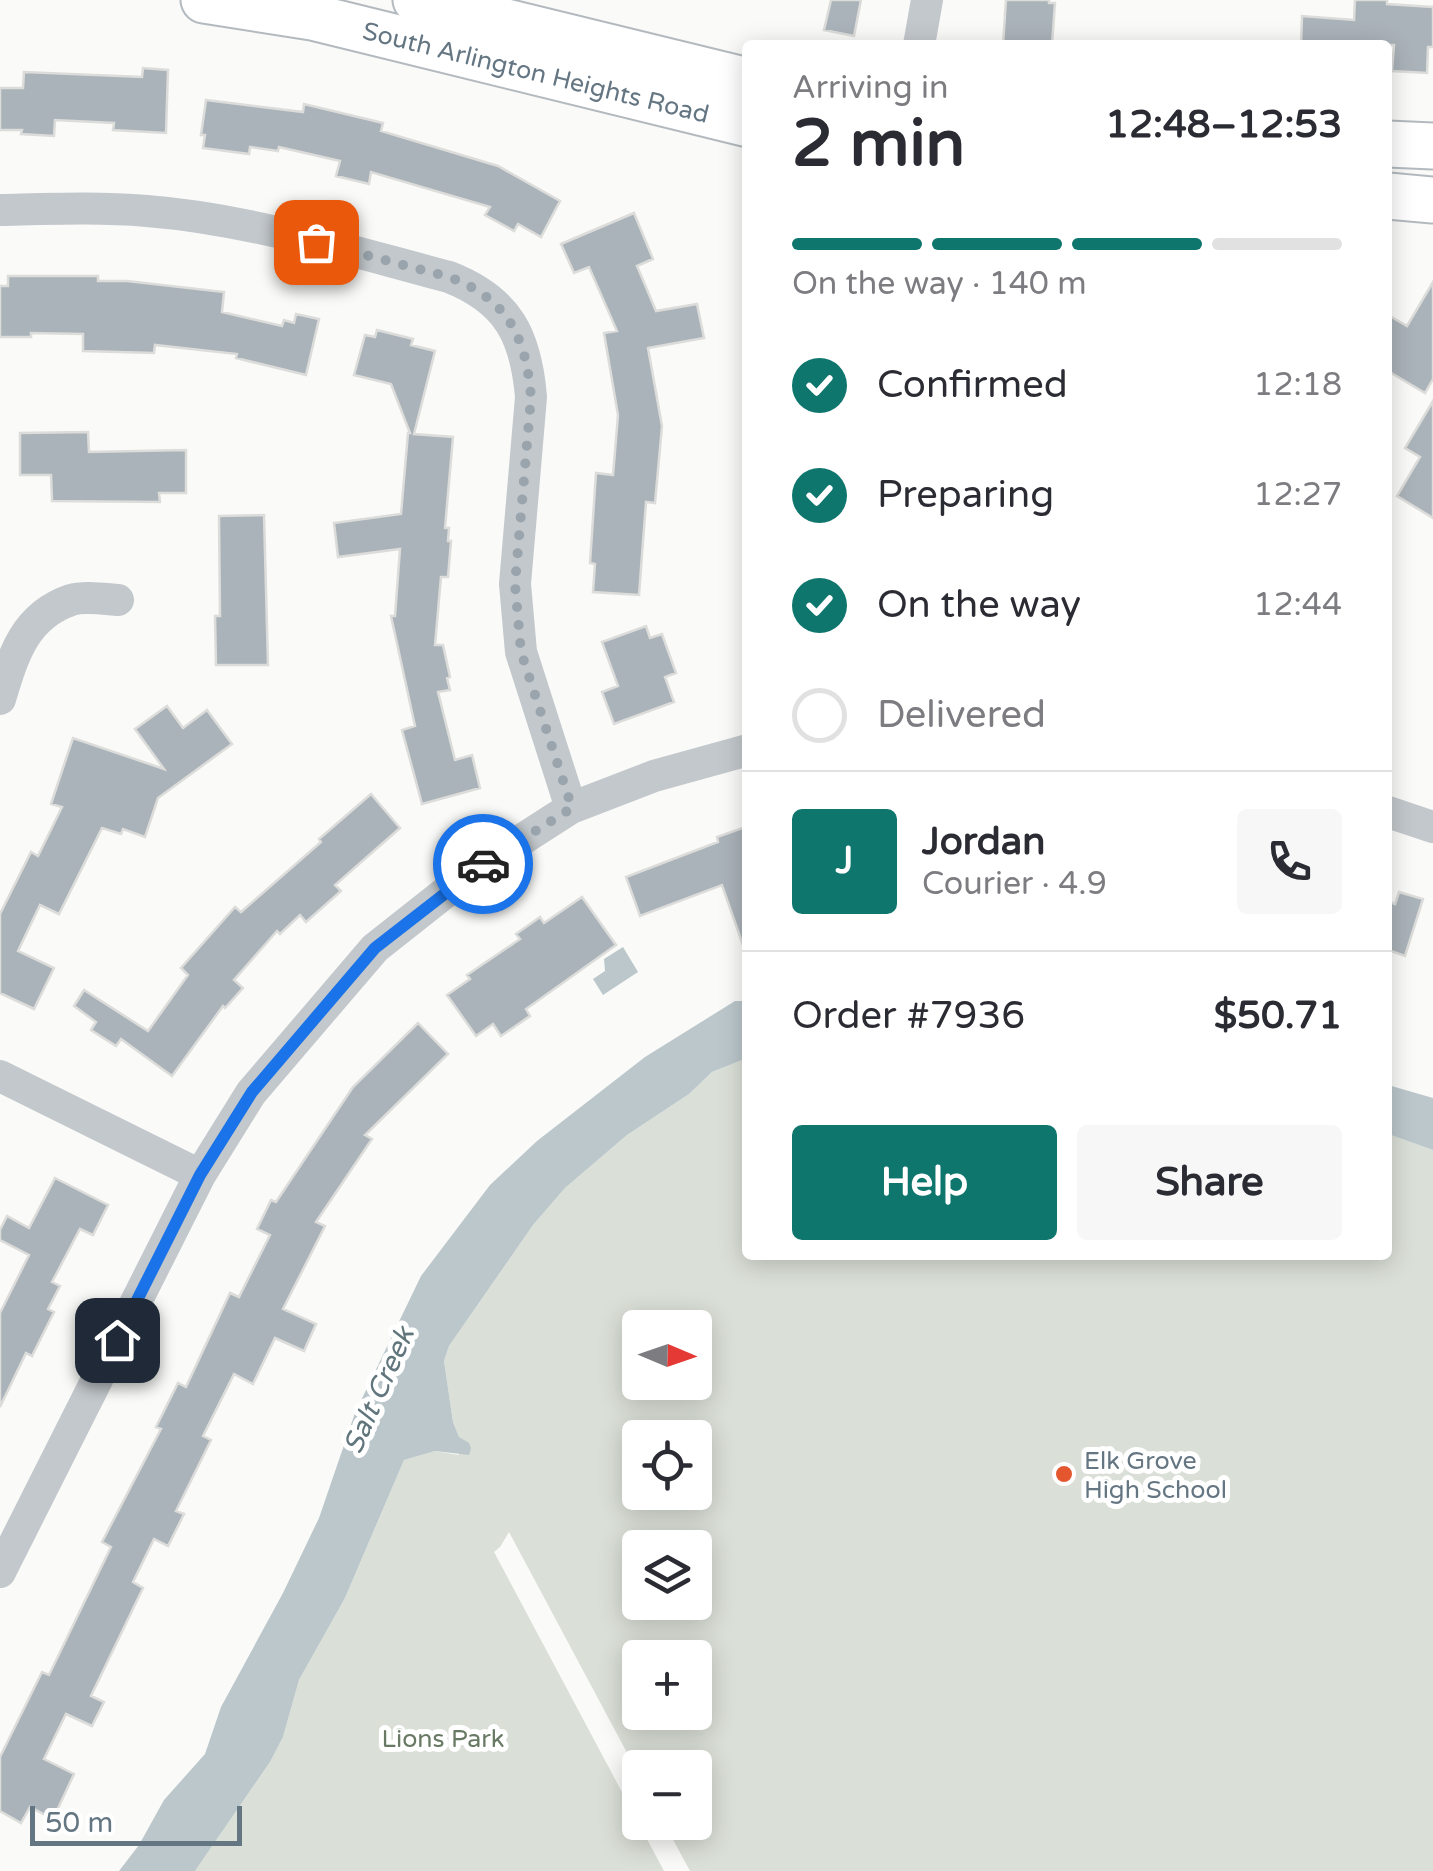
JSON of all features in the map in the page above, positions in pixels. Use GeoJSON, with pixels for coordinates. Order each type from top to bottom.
{"type":"FeatureCollection","features":[{"type":"Feature","properties":{"kind":"main road","name":"South Arlington Heights Road"},"geometry":{"type":"LineString","coordinates":[[204,0],[312,17],[742,123]]}},
{"type":"Feature","properties":{"kind":"main road","name":"South Arlington Heights Road"},"geometry":{"type":"LineString","coordinates":[[416,0],[742,81]]}},
{"type":"Feature","properties":{"kind":"main road"},"geometry":{"type":"LineString","coordinates":[[1392,144],[1433,146]]}},
{"type":"Feature","properties":{"kind":"main road"},"geometry":{"type":"LineString","coordinates":[[1392,196],[1433,200]]}},
{"type":"Feature","properties":{"kind":"street"},"geometry":{"type":"LineString","coordinates":[[920,40],[927,0]]}},
{"type":"Feature","properties":{"kind":"street"},"geometry":{"type":"LineString","coordinates":[[0,210],[148,211],[215,220],[449,277],[492,299],[516,333],[529,372],[531,397],[515,584],[521,652],[572,808]]}},
{"type":"Feature","properties":{"kind":"street"},"geometry":{"type":"LineString","coordinates":[[0,699],[15,652],[37,618],[73,599],[118,600]]}},
{"type":"Feature","properties":{"kind":"street"},"geometry":{"type":"LineString","coordinates":[[0,1572],[200,1175],[252,1092],[375,948],[470,872],[572,808],[654,776],[742,752]]}},
{"type":"Feature","properties":{"kind":"street"},"geometry":{"type":"LineString","coordinates":[[1392,813],[1433,826]]}},
{"type":"Feature","properties":{"kind":"street"},"geometry":{"type":"LineString","coordinates":[[0,1076],[200,1175]]}},
{"type":"Feature","properties":{"kind":"green space","name":"Elk Grove High School"},"geometry":{"type":"Polygon","coordinates":[[[742,1060],[742,1260],[1392,1260],[1392,1135],[1433,1150],[1433,1871],[690,1871],[673,1840],[712,1840],[712,1750],[626,1750],[509,1532],[494,1552],[622,1792],[622,1840],[647,1840],[664,1871],[195,1871],[283,1737],[299,1680],[345,1598],[404,1460],[435,1451],[459,1455],[444,1361],[449,1346],[533,1225],[565,1188],[627,1135],[689,1094],[712,1072],[742,1060]]]}},
{"type":"Feature","properties":{"kind":"water"},"geometry":{"type":"Polygon","coordinates":[[[623,947],[638,972],[603,995],[593,979],[605,971],[604,959],[623,947]]]}},
{"type":"Feature","properties":{"kind":"water","name":"Salt Creek"},"geometry":{"type":"Polygon","coordinates":[[[735,1001],[742,1001],[742,1060],[712,1072],[689,1094],[627,1135],[565,1188],[533,1225],[449,1346],[444,1361],[453,1422],[459,1437],[469,1443],[469,1455],[435,1451],[404,1460],[345,1598],[299,1680],[283,1737],[195,1871],[119,1871],[164,1800],[205,1754],[221,1707],[319,1518],[355,1413],[421,1276],[490,1185],[537,1141],[645,1057],[735,1001]]]}},
{"type":"Feature","properties":{"kind":"water"},"geometry":{"type":"Polygon","coordinates":[[[1392,1086],[1433,1098],[1433,1150],[1392,1135],[1392,1086]]]}},
{"type":"Feature","properties":{"kind":"building"},"geometry":{"type":"Polygon","coordinates":[[[831,0],[861,0],[854,36],[824,30],[831,0]]]}},
{"type":"Feature","properties":{"kind":"building"},"geometry":{"type":"Polygon","coordinates":[[[1006,0],[1055,3],[1052,40],[1003,40],[1006,0]]]}},
{"type":"Feature","properties":{"kind":"building"},"geometry":{"type":"Polygon","coordinates":[[[1355,0],[1433,7],[1433,47],[1428,47],[1427,73],[1392,71],[1392,40],[1301,40],[1302,16],[1354,20],[1355,0]]]}},
{"type":"Feature","properties":{"kind":"building"},"geometry":{"type":"Polygon","coordinates":[[[143,68],[168,70],[166,133],[113,130],[114,123],[55,120],[54,136],[0,130],[0,88],[23,88],[24,72],[142,77],[143,68]]]}},
{"type":"Feature","properties":{"kind":"building"},"geometry":{"type":"Polygon","coordinates":[[[206,100],[303,112],[304,104],[383,123],[381,131],[498,166],[560,201],[541,237],[518,224],[514,231],[485,215],[490,207],[371,172],[369,184],[336,176],[340,161],[279,147],[278,151],[250,147],[249,154],[203,148],[206,100]]]}},
{"type":"Feature","properties":{"kind":"building"},"geometry":{"type":"Polygon","coordinates":[[[634,213],[653,259],[637,266],[656,311],[697,304],[704,338],[648,348],[662,426],[655,503],[646,502],[639,595],[593,592],[595,564],[590,563],[596,473],[613,475],[618,415],[604,333],[617,331],[589,267],[574,273],[561,244],[634,213]]]}},
{"type":"Feature","properties":{"kind":"building"},"geometry":{"type":"Polygon","coordinates":[[[8,276],[98,276],[98,281],[224,292],[222,312],[282,326],[284,320],[294,323],[296,314],[319,319],[306,375],[236,358],[237,354],[155,345],[154,353],[83,351],[83,334],[0,337],[0,286],[8,286],[8,276]]]}},
{"type":"Feature","properties":{"kind":"building"},"geometry":{"type":"Polygon","coordinates":[[[1433,282],[1433,379],[1425,393],[1392,373],[1392,317],[1407,326],[1433,282]]]}},
{"type":"Feature","properties":{"kind":"building"},"geometry":{"type":"Polygon","coordinates":[[[377,330],[413,339],[411,345],[435,351],[414,434],[453,437],[445,528],[449,528],[451,541],[448,577],[441,577],[435,645],[443,645],[450,690],[438,692],[455,760],[472,755],[480,788],[422,804],[402,730],[415,726],[391,616],[395,616],[400,549],[338,557],[334,523],[401,514],[410,433],[391,384],[354,375],[365,335],[375,337],[377,330]]]}},
{"type":"Feature","properties":{"kind":"building"},"geometry":{"type":"Polygon","coordinates":[[[1433,401],[1433,518],[1397,496],[1420,457],[1405,448],[1433,401]]]}},
{"type":"Feature","properties":{"kind":"building"},"geometry":{"type":"Polygon","coordinates":[[[88,432],[89,452],[186,450],[186,493],[159,493],[160,502],[52,501],[51,475],[20,475],[20,433],[88,432]]]}},
{"type":"Feature","properties":{"kind":"building"},"geometry":{"type":"Polygon","coordinates":[[[264,515],[268,665],[216,665],[215,616],[220,616],[219,516],[264,515]]]}},
{"type":"Feature","properties":{"kind":"building"},"geometry":{"type":"Polygon","coordinates":[[[646,626],[650,638],[662,634],[676,673],[665,677],[674,702],[614,724],[602,692],[618,686],[602,642],[646,626]]]}},
{"type":"Feature","properties":{"kind":"building"},"geometry":{"type":"Polygon","coordinates":[[[167,706],[183,728],[207,710],[232,744],[158,798],[145,837],[123,829],[121,834],[102,828],[59,914],[40,905],[18,951],[54,968],[34,1009],[0,993],[0,914],[31,852],[38,856],[62,807],[51,804],[73,738],[164,769],[135,729],[167,706]]]}},
{"type":"Feature","properties":{"kind":"building"},"geometry":{"type":"Polygon","coordinates":[[[371,794],[400,828],[335,885],[341,891],[306,922],[300,915],[280,934],[277,931],[234,980],[243,988],[223,1006],[172,1076],[121,1039],[116,1046],[91,1030],[96,1022],[74,1006],[84,990],[148,1031],[188,975],[181,968],[235,907],[241,912],[371,794]]]}},
{"type":"Feature","properties":{"kind":"building"},"geometry":{"type":"Polygon","coordinates":[[[742,828],[742,942],[722,885],[640,916],[626,877],[718,842],[717,837],[742,828]]]}},
{"type":"Feature","properties":{"kind":"building"},"geometry":{"type":"Polygon","coordinates":[[[1399,892],[1423,899],[1405,956],[1392,951],[1392,903],[1395,904],[1399,892]]]}},
{"type":"Feature","properties":{"kind":"building"},"geometry":{"type":"Polygon","coordinates":[[[582,897],[616,945],[526,1009],[530,1016],[501,1036],[493,1024],[476,1036],[447,995],[470,979],[467,975],[520,939],[516,934],[540,917],[544,923],[582,897]]]}},
{"type":"Feature","properties":{"kind":"building"},"geometry":{"type":"Polygon","coordinates":[[[418,1023],[448,1054],[365,1135],[372,1139],[316,1222],[325,1226],[283,1309],[316,1324],[304,1351],[275,1338],[253,1384],[234,1374],[203,1436],[211,1440],[176,1511],[184,1514],[168,1546],[154,1539],[133,1582],[143,1588],[91,1696],[104,1702],[92,1726],[66,1714],[44,1759],[74,1774],[53,1819],[30,1807],[21,1823],[0,1811],[0,1757],[42,1672],[49,1675],[111,1547],[102,1542],[161,1429],[156,1427],[178,1383],[186,1387],[230,1293],[239,1297],[270,1235],[257,1229],[271,1200],[276,1202],[353,1087],[418,1023]]]}},
{"type":"Feature","properties":{"kind":"building"},"geometry":{"type":"Polygon","coordinates":[[[55,1178],[108,1205],[93,1235],[80,1229],[52,1282],[60,1286],[48,1309],[54,1312],[32,1356],[26,1353],[0,1407],[0,1313],[29,1255],[0,1240],[0,1230],[7,1216],[29,1228],[55,1178]]]}},
{"type":"Feature","properties":{"kind":"way so far"},"geometry":{"type":"LineString","coordinates":[[316,242],[470,285],[492,299],[524,352],[531,397],[515,584],[521,652],[572,808],[483,864]]}},
{"type":"Feature","properties":{"kind":"place","name":"Elk Grove High School"},"geometry":{"type":"Point","coordinates":[1064,1474]}},
{"type":"Feature","properties":{"kind":"route"},"geometry":{"type":"LineString","coordinates":[[117,1340],[200,1175],[252,1092],[375,948],[483,864]]}},
{"type":"Feature","properties":{"kind":"park label","name":"Lions Park"},"geometry":{"type":"Point","coordinates":[443,1738]}}]}
